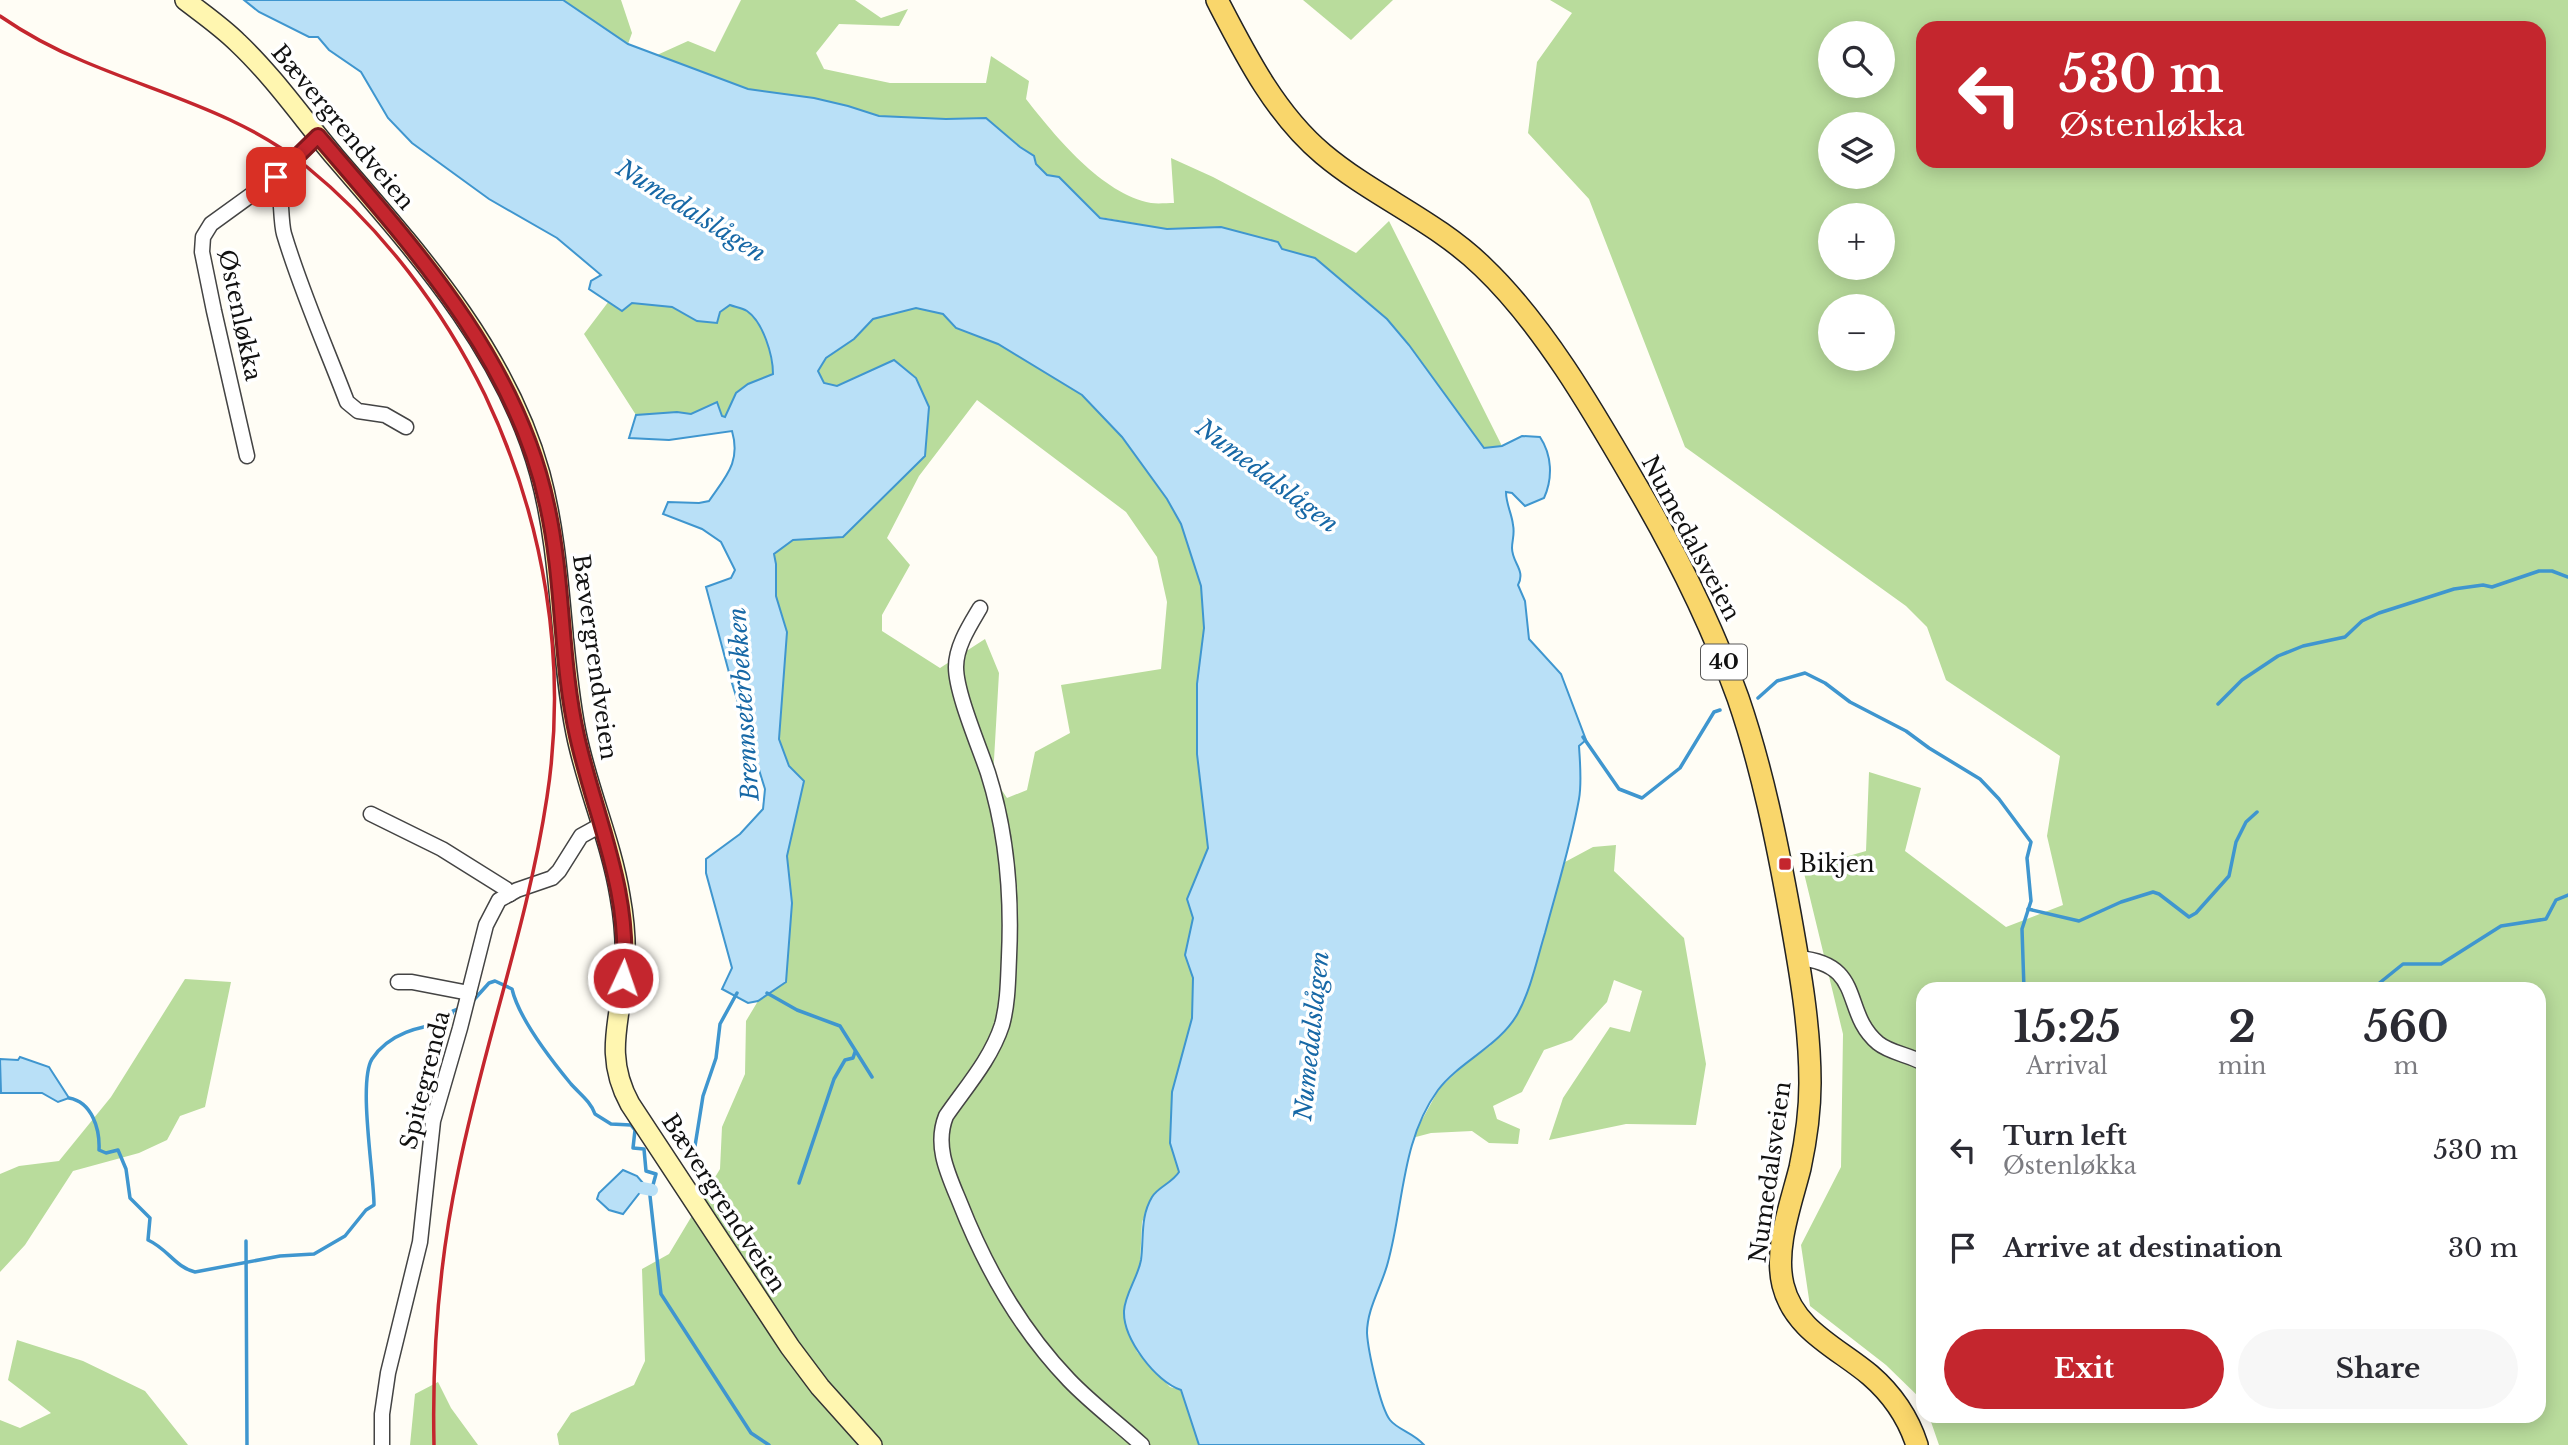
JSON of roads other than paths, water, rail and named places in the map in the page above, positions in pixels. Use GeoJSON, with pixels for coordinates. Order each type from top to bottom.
{"type":"FeatureCollection","features":[{"type":"Feature","properties":{"kind":"main road","name":"Bævergrendveien"},"geometry":{"type":"LineString","coordinates":[[185,0],[240,44],[264,69],[416,253],[450,296],[482,346],[519,415],[533,453],[554,542],[576,733],[620,894],[625,931],[625,964],[614,1049],[615,1066],[622,1090],[790,1347],[820,1387],[872,1445]]}},
{"type":"Feature","properties":{"kind":"main road","name":"Numedalsveien"},"geometry":{"type":"LineString","coordinates":[[1217,0],[1269,90],[1300,132],[1348,173],[1445,236],[1483,266],[1506,291],[1540,334],[1612,444],[1662,530],[1692,589],[1737,696],[1751,742],[1773,830],[1798,958],[1808,1028],[1810,1091],[1803,1151],[1784,1238],[1781,1261],[1783,1285],[1796,1313],[1810,1330],[1886,1391],[1906,1419],[1917,1445]]}},
{"type":"Feature","properties":{"kind":"street","name":"Østenløkka"},"geometry":{"type":"LineString","coordinates":[[247,456],[214,311],[202,244],[205,231],[211,225],[276,177],[318,136]]}},
{"type":"Feature","properties":{"kind":"street"},"geometry":{"type":"LineString","coordinates":[[276,177],[280,185],[279,204],[284,234],[347,402],[358,411],[386,415],[406,426]]}},
{"type":"Feature","properties":{"kind":"street"},"geometry":{"type":"LineString","coordinates":[[980,608],[959,649],[956,667],[998,808],[1004,839],[1010,888],[1008,989],[1002,1023],[993,1046],[946,1116],[941,1128],[942,1154],[980,1251],[999,1288],[1018,1316],[1047,1356],[1070,1381],[1142,1445]]}},
{"type":"Feature","properties":{"kind":"street"},"geometry":{"type":"LineString","coordinates":[[371,814],[442,849],[510,894]]}},
{"type":"Feature","properties":{"kind":"street","name":"Spitegrenda"},"geometry":{"type":"LineString","coordinates":[[382,1445],[382,1414],[387,1373],[396,1348],[419,1241],[433,1121],[489,916],[499,900],[552,878],[581,836],[601,825]]}},
{"type":"Feature","properties":{"kind":"street"},"geometry":{"type":"LineString","coordinates":[[1798,958],[1824,962],[1834,969],[1845,981],[1861,1020],[1880,1045],[1916,1060]]}},
{"type":"Feature","properties":{"kind":"street"},"geometry":{"type":"LineString","coordinates":[[398,982],[412,982],[469,993]]}},
{"type":"Feature","properties":{"kind":"water","name":"Numedalslågen"},"geometry":{"type":"Polygon","coordinates":[[[244,0],[563,0],[628,44],[748,89],[814,98],[879,116],[986,118],[1034,156],[1036,164],[1047,175],[1059,177],[1100,218],[1167,229],[1221,227],[1278,242],[1282,249],[1315,258],[1387,319],[1484,448],[1502,446],[1522,436],[1540,437],[1547,451],[1549,483],[1544,498],[1525,506],[1512,493],[1506,492],[1514,528],[1512,548],[1520,571],[1518,585],[1525,601],[1529,639],[1561,674],[1586,740],[1579,746],[1580,793],[1572,833],[1527,994],[1510,1025],[1447,1080],[1426,1110],[1410,1152],[1388,1262],[1369,1315],[1367,1333],[1370,1352],[1386,1413],[1393,1423],[1424,1445],[1199,1445],[1181,1390],[1152,1369],[1135,1346],[1125,1322],[1125,1305],[1141,1260],[1148,1205],[1155,1194],[1179,1172],[1170,1143],[1172,1092],[1192,1018],[1193,978],[1185,955],[1193,918],[1187,899],[1208,848],[1197,754],[1197,684],[1204,628],[1201,586],[1181,524],[1167,499],[1122,437],[1082,395],[998,344],[956,328],[943,314],[916,308],[873,319],[854,339],[826,358],[818,371],[824,383],[837,386],[894,360],[916,378],[929,407],[925,456],[843,537],[793,540],[774,554],[776,596],[787,632],[779,739],[789,766],[804,781],[787,856],[792,903],[786,982],[758,1001],[748,1003],[722,989],[732,968],[706,873],[706,859],[740,834],[763,809],[765,789],[706,587],[731,578],[735,570],[721,542],[702,529],[663,514],[668,502],[709,501],[733,460],[735,452],[732,431],[669,440],[629,438],[636,415],[677,412],[691,414],[717,402],[722,416],[725,417],[736,393],[748,384],[773,374],[769,349],[758,323],[747,311],[730,305],[720,312],[717,323],[697,321],[672,307],[632,303],[622,311],[589,289],[591,281],[601,275],[557,238],[489,199],[412,143],[388,118],[361,72],[329,50],[318,37],[309,37],[259,12],[244,0]]]}},
{"type":"Feature","properties":{"kind":"water"},"geometry":{"type":"Polygon","coordinates":[[[20,1057],[49,1067],[69,1098],[58,1102],[42,1093],[1,1093],[0,1059],[18,1060],[20,1057]]]}},
{"type":"Feature","properties":{"kind":"water"},"geometry":{"type":"Polygon","coordinates":[[[623,1170],[637,1176],[643,1183],[641,1191],[623,1214],[609,1210],[597,1199],[599,1193],[623,1170]]]}},
{"type":"Feature","properties":{"kind":"waterway"},"geometry":{"type":"LineString","coordinates":[[2218,704],[2242,680],[2278,656],[2303,646],[2345,637],[2362,621],[2379,613],[2454,589],[2483,585],[2492,587],[2539,571],[2552,571],[2568,577]]}},
{"type":"Feature","properties":{"kind":"waterway"},"geometry":{"type":"LineString","coordinates":[[1758,698],[1777,681],[1805,673],[1825,683],[1850,702],[1906,731],[1980,779],[1999,799],[2031,842],[2027,858],[2031,901],[2022,929],[2024,982]]}},
{"type":"Feature","properties":{"kind":"waterway"},"geometry":{"type":"LineString","coordinates":[[1583,737],[1619,789],[1642,798],[1680,768],[1714,712],[1720,710]]}},
{"type":"Feature","properties":{"kind":"waterway"},"geometry":{"type":"LineString","coordinates":[[2028,909],[2079,921],[2121,902],[2153,892],[2189,917],[2196,913],[2229,876],[2236,842],[2246,822],[2257,812]]}},
{"type":"Feature","properties":{"kind":"waterway"},"geometry":{"type":"LineString","coordinates":[[2381,982],[2403,964],[2441,964],[2501,926],[2546,919],[2556,900],[2568,895]]}},
{"type":"Feature","properties":{"kind":"waterway","name":"Brennseterbekken"},"geometry":{"type":"LineString","coordinates":[[471,1003],[489,983],[495,981],[512,989],[521,1013],[537,1039],[595,1114],[611,1124],[631,1125],[635,1130],[633,1148],[644,1149],[646,1171],[656,1174],[650,1196],[661,1294],[751,1433],[769,1445]]}},
{"type":"Feature","properties":{"kind":"waterway","name":"Brennseterbekken"},"geometry":{"type":"LineString","coordinates":[[679,1147],[695,1146],[703,1096],[716,1058],[720,1024],[737,993]]}},
{"type":"Feature","properties":{"kind":"waterway"},"geometry":{"type":"LineString","coordinates":[[767,993],[797,1010],[840,1026],[872,1077]]}},
{"type":"Feature","properties":{"kind":"waterway"},"geometry":{"type":"LineString","coordinates":[[69,1098],[84,1105],[89,1111],[96,1125],[99,1150],[106,1153],[118,1150],[126,1169],[130,1198],[150,1218],[148,1240],[188,1270],[195,1272],[280,1256],[314,1254],[345,1236],[366,1210],[374,1205],[366,1107],[366,1087],[372,1059],[396,1037],[427,1026],[448,1023],[453,1011],[461,1008]]}},
{"type":"Feature","properties":{"kind":"waterway"},"geometry":{"type":"LineString","coordinates":[[799,1183],[834,1079],[845,1060],[853,1058],[855,1052]]}},
{"type":"Feature","properties":{"kind":"waterway"},"geometry":{"type":"LineString","coordinates":[[642,1188],[652,1190]]}},
{"type":"Feature","properties":{"kind":"waterway"},"geometry":{"type":"LineString","coordinates":[[246,1241],[247,1445]]}},
{"type":"Feature","properties":{"kind":"railway"},"geometry":{"type":"LineString","coordinates":[[0,16],[72,56],[199,106],[255,132],[307,167],[334,191],[385,243],[430,301],[450,332],[485,395],[523,491],[546,592],[552,643],[553,746],[547,797],[529,891],[468,1125],[451,1206],[438,1308],[434,1445]]}},
{"type":"Feature","properties":{"kind":"place","name":"Bikjen"},"geometry":{"type":"Point","coordinates":[1785,864]}}]}
